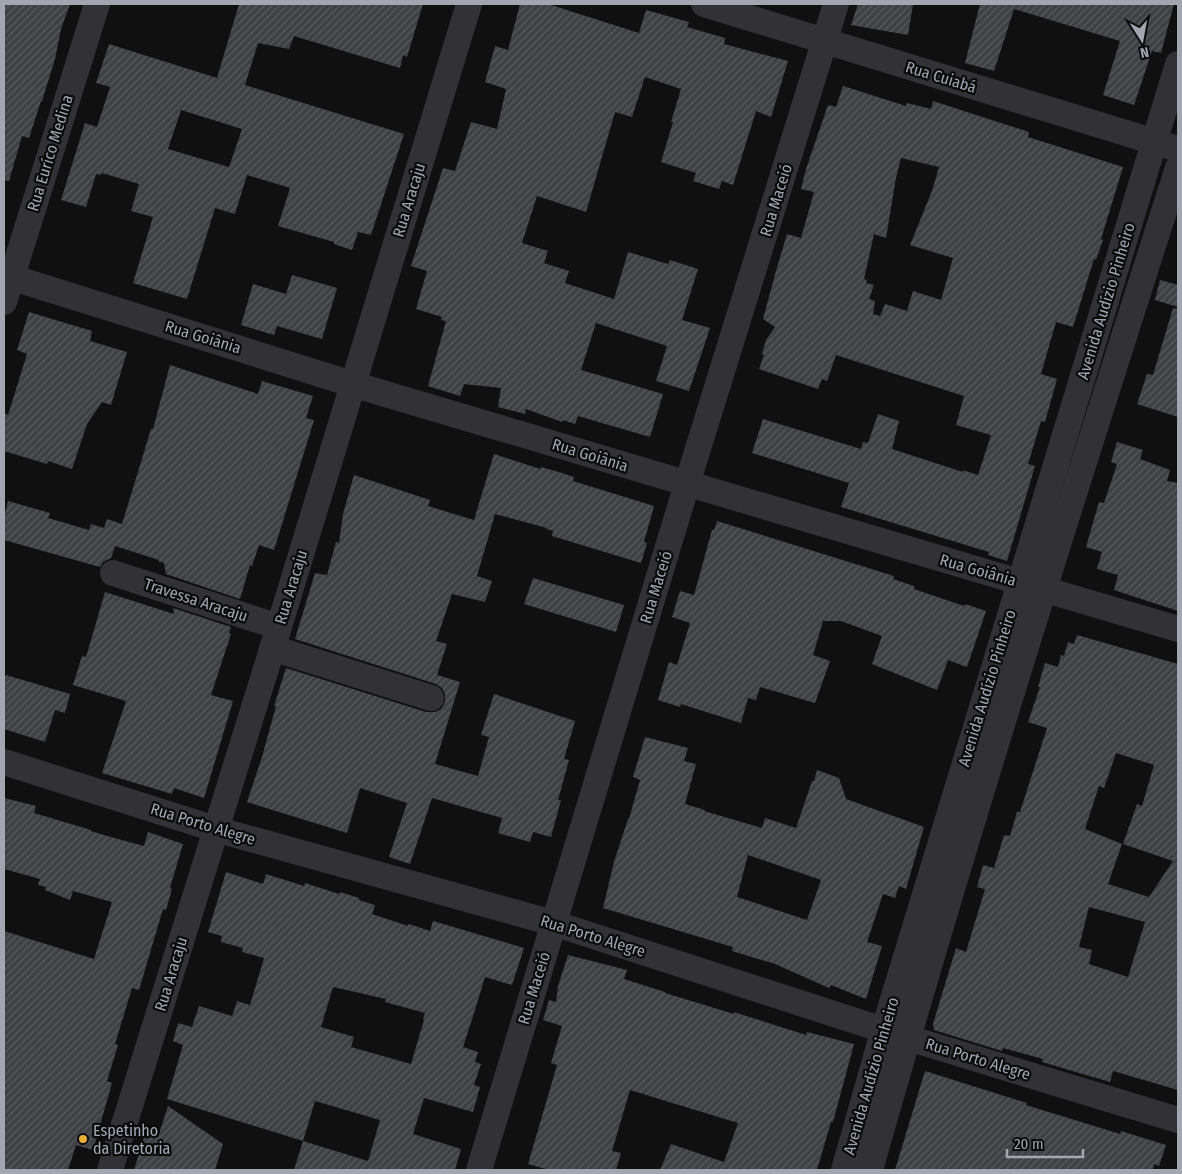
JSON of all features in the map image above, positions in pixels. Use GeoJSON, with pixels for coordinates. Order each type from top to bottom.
{"type":"FeatureCollection","features":[{"type":"Feature","properties":{"kind":"street","name":"Rua Euríco Medina"},"geometry":{"type":"LineString","coordinates":[[4,302],[8,276],[97,4]]}},
{"type":"Feature","properties":{"kind":"street","name":"Rua Aracaju"},"geometry":{"type":"LineString","coordinates":[[110,1170],[469,4]]}},
{"type":"Feature","properties":{"kind":"street","name":"Rua Cuiabá"},"geometry":{"type":"LineString","coordinates":[[704,4],[1167,146]]}},
{"type":"Feature","properties":{"kind":"street","name":"Rua Maceió"},"geometry":{"type":"LineString","coordinates":[[479,1170],[553,923],[836,4]]}},
{"type":"Feature","properties":{"kind":"street","name":"Avenida Audízio Pinheiro"},"geometry":{"type":"LineString","coordinates":[[844,1170],[896,1033],[1031,586],[1071,414],[1167,146],[1178,64]]}},
{"type":"Feature","properties":{"kind":"street","name":"Avenida Audízio Pinheiro"},"geometry":{"type":"LineString","coordinates":[[1031,586],[1096,424],[1178,168]]}},
{"type":"Feature","properties":{"kind":"street","name":"Rua Goiânia"},"geometry":{"type":"LineString","coordinates":[[8,276],[352,384],[1178,630]]}},
{"type":"Feature","properties":{"kind":"street"},"geometry":{"type":"LineString","coordinates":[[1071,414],[1096,424]]}},
{"type":"Feature","properties":{"kind":"street","name":"Travessa Aracaju"},"geometry":{"type":"LineString","coordinates":[[113,573],[431,698]]}},
{"type":"Feature","properties":{"kind":"street","name":"Rua Porto Alegre"},"geometry":{"type":"LineString","coordinates":[[4,762],[215,829],[553,923],[896,1033],[1178,1120]]}},
{"type":"Feature","properties":{"kind":"street","name":"Avenida Audízio Pinheiro"},"geometry":{"type":"LineString","coordinates":[[870,1170],[896,1033]]}},
{"type":"Feature","properties":{"kind":"building"},"geometry":{"type":"Polygon","coordinates":[[[4,4],[70,4],[61,29],[55,59],[42,101],[29,138],[22,136],[9,181],[4,180],[4,4]]]}},
{"type":"Feature","properties":{"kind":"building"},"geometry":{"type":"Polygon","coordinates":[[[239,4],[423,4],[407,57],[403,55],[400,68],[294,36],[289,49],[258,43],[245,85],[404,134],[371,235],[358,232],[352,250],[334,244],[334,242],[278,226],[290,188],[247,175],[235,214],[215,208],[187,299],[133,283],[153,217],[131,211],[139,184],[102,173],[101,175],[96,174],[86,207],[61,200],[85,123],[97,127],[110,87],[96,83],[109,44],[217,78],[239,4]],[[181,110],[168,149],[229,167],[242,129],[181,110]]]}},
{"type":"Feature","properties":{"kind":"building"},"geometry":{"type":"Polygon","coordinates":[[[520,4],[548,4],[639,33],[646,10],[689,22],[687,27],[725,38],[724,44],[788,61],[771,117],[756,111],[733,185],[722,181],[719,189],[693,181],[696,173],[661,162],[681,89],[645,77],[632,117],[615,112],[586,212],[537,196],[522,243],[548,251],[544,263],[569,271],[565,283],[614,299],[628,252],[668,264],[670,260],[698,269],[682,320],[710,328],[689,391],[656,381],[667,346],[596,323],[581,370],[663,394],[650,437],[578,416],[575,424],[563,420],[562,422],[526,409],[525,414],[498,407],[501,388],[464,384],[460,396],[428,386],[446,321],[441,320],[442,317],[416,309],[427,271],[411,266],[443,168],[455,171],[471,122],[497,129],[506,89],[485,82],[495,46],[508,50],[520,4]]]}},
{"type":"Feature","properties":{"kind":"building"},"geometry":{"type":"Polygon","coordinates":[[[858,4],[913,4],[908,35],[851,25],[858,4]]]}},
{"type":"Feature","properties":{"kind":"building"},"geometry":{"type":"Polygon","coordinates":[[[980,4],[1174,4],[1161,53],[1152,51],[1134,105],[1103,95],[1120,41],[1014,9],[994,71],[965,63],[980,4]]]}},
{"type":"Feature","properties":{"kind":"building"},"geometry":{"type":"Polygon","coordinates":[[[843,86],[906,106],[907,103],[931,109],[933,101],[1029,132],[1028,137],[1123,167],[1101,239],[1103,240],[1096,260],[1094,259],[1073,327],[1056,322],[1041,374],[1057,379],[1045,422],[1041,421],[1028,464],[1035,466],[1007,561],[988,555],[989,552],[841,507],[849,483],[752,453],[763,419],[861,449],[863,442],[868,443],[878,414],[899,421],[892,449],[978,475],[991,435],[956,425],[964,396],[836,355],[827,381],[822,379],[818,389],[759,369],[764,355],[762,354],[766,340],[775,327],[763,319],[776,271],[787,234],[801,238],[814,192],[801,189],[806,169],[828,105],[836,107],[843,86]],[[901,158],[886,238],[874,234],[864,279],[867,280],[866,283],[874,285],[869,299],[875,301],[873,314],[880,316],[885,304],[907,311],[913,291],[941,300],[953,258],[910,245],[932,191],[939,167],[901,158]]]}},
{"type":"Feature","properties":{"kind":"building"},"geometry":{"type":"Polygon","coordinates":[[[292,275],[337,288],[322,339],[277,326],[274,335],[241,325],[253,284],[286,294],[292,275]]]}},
{"type":"Feature","properties":{"kind":"building"},"geometry":{"type":"Polygon","coordinates":[[[1160,280],[1178,285],[1178,307],[1155,300],[1160,280]]]}},
{"type":"Feature","properties":{"kind":"building"},"geometry":{"type":"Polygon","coordinates":[[[1173,308],[1178,309],[1178,417],[1137,404],[1147,374],[1153,375],[1173,308]]]}},
{"type":"Feature","properties":{"kind":"building"},"geometry":{"type":"Polygon","coordinates":[[[29,312],[92,331],[90,341],[127,352],[111,405],[102,402],[87,424],[72,469],[48,461],[47,464],[4,451],[4,413],[8,415],[27,354],[17,350],[29,312]]]}},
{"type":"Feature","properties":{"kind":"building"},"geometry":{"type":"Polygon","coordinates":[[[170,365],[258,394],[262,381],[313,396],[306,418],[314,420],[274,550],[259,545],[252,566],[250,565],[240,599],[166,574],[164,563],[159,560],[115,546],[111,558],[103,562],[100,567],[4,540],[4,518],[8,501],[50,513],[48,518],[89,530],[91,524],[104,528],[107,519],[122,524],[151,429],[153,429],[170,365]]]}},
{"type":"Feature","properties":{"kind":"building"},"geometry":{"type":"Polygon","coordinates":[[[1117,442],[1143,450],[1140,459],[1170,470],[1167,481],[1178,483],[1178,611],[1114,590],[1118,575],[1097,569],[1102,552],[1086,547],[1099,502],[1104,503],[1117,464],[1111,462],[1117,442]]]}},
{"type":"Feature","properties":{"kind":"building"},"geometry":{"type":"Polygon","coordinates":[[[494,454],[540,469],[541,467],[562,473],[574,477],[573,481],[654,506],[644,542],[647,543],[641,563],[552,536],[553,531],[547,528],[495,514],[477,576],[492,581],[485,602],[452,594],[436,641],[447,644],[437,675],[460,682],[435,764],[478,776],[489,737],[481,735],[494,694],[575,721],[564,759],[569,760],[558,800],[561,800],[551,837],[533,832],[530,842],[498,833],[502,818],[432,798],[410,864],[389,857],[407,803],[360,788],[347,833],[247,802],[262,757],[276,706],[274,706],[286,668],[426,712],[435,712],[441,709],[445,702],[445,694],[442,688],[436,684],[295,639],[315,573],[327,575],[336,542],[339,543],[343,514],[354,475],[430,500],[428,506],[474,520],[494,454]]]}},
{"type":"Feature","properties":{"kind":"building"},"geometry":{"type":"Polygon","coordinates":[[[717,521],[894,576],[893,579],[914,586],[914,589],[964,606],[965,604],[986,611],[967,667],[948,660],[937,690],[872,664],[882,636],[841,621],[823,621],[813,655],[830,661],[815,703],[760,687],[756,700],[748,698],[741,723],[681,704],[680,707],[658,700],[669,662],[677,665],[690,623],[672,617],[680,591],[694,595],[712,530],[714,530],[717,521]]]}},
{"type":"Feature","properties":{"kind":"building"},"geometry":{"type":"Polygon","coordinates":[[[533,578],[624,605],[616,632],[524,604],[533,578]]]}},
{"type":"Feature","properties":{"kind":"building"},"geometry":{"type":"Polygon","coordinates":[[[105,592],[174,614],[173,608],[231,627],[229,633],[231,634],[211,695],[233,701],[204,798],[174,788],[172,794],[102,773],[126,701],[73,685],[82,656],[86,657],[105,592]]]}},
{"type":"Feature","properties":{"kind":"building"},"geometry":{"type":"Polygon","coordinates":[[[1077,635],[1178,664],[1178,1090],[1113,1071],[1110,1082],[1042,1062],[1043,1059],[1003,1048],[1002,1051],[934,1030],[933,1024],[956,948],[966,952],[985,889],[977,887],[983,865],[994,868],[1004,835],[1010,836],[1017,812],[1020,812],[1047,728],[1028,722],[1040,687],[1038,687],[1045,663],[1058,667],[1061,655],[1064,656],[1068,642],[1074,644],[1077,635]],[[1116,753],[1104,788],[1099,786],[1085,829],[1122,844],[1108,884],[1149,897],[1173,861],[1123,844],[1137,804],[1142,806],[1154,765],[1116,753]],[[1089,907],[1079,947],[1092,950],[1089,964],[1128,977],[1145,922],[1089,907]]]}},
{"type":"Feature","properties":{"kind":"building"},"geometry":{"type":"Polygon","coordinates":[[[6,675],[70,694],[65,713],[55,710],[45,742],[4,729],[4,680],[6,675]]]}},
{"type":"Feature","properties":{"kind":"building"},"geometry":{"type":"Polygon","coordinates":[[[645,737],[688,748],[684,761],[696,764],[685,804],[704,811],[762,828],[765,818],[796,828],[817,770],[839,778],[846,799],[924,827],[906,889],[899,886],[895,898],[883,894],[867,942],[882,946],[866,999],[831,985],[829,988],[775,964],[732,951],[733,947],[603,908],[614,862],[640,780],[633,777],[645,737]],[[748,855],[737,897],[807,920],[821,880],[748,855]]]}},
{"type":"Feature","properties":{"kind":"building"},"geometry":{"type":"Polygon","coordinates":[[[4,798],[36,806],[34,813],[144,846],[148,832],[183,844],[170,888],[172,889],[166,910],[163,909],[139,990],[132,988],[115,1044],[118,1045],[107,1081],[112,1083],[93,1150],[76,1145],[68,1170],[4,1170],[4,931],[94,959],[112,902],[73,891],[70,900],[45,890],[46,887],[38,885],[40,879],[4,869],[4,798]]]}},
{"type":"Feature","properties":{"kind":"building"},"geometry":{"type":"Polygon","coordinates":[[[226,872],[263,884],[266,874],[304,886],[305,883],[359,898],[359,900],[375,905],[372,914],[408,926],[409,924],[430,931],[433,921],[524,948],[512,985],[485,977],[463,1047],[478,1052],[475,1062],[481,1064],[474,1085],[480,1087],[473,1112],[424,1098],[413,1134],[461,1149],[455,1170],[294,1170],[303,1141],[167,1099],[183,1045],[173,1041],[178,1023],[192,1027],[199,1006],[232,1016],[237,1001],[250,1005],[264,958],[242,952],[243,948],[221,942],[222,936],[208,932],[226,872]],[[333,987],[321,1027],[354,1037],[351,1047],[411,1064],[425,1013],[385,1002],[386,999],[333,987]],[[315,1101],[303,1141],[368,1161],[380,1120],[315,1101]]]}},
{"type":"Feature","properties":{"kind":"building"},"geometry":{"type":"Polygon","coordinates":[[[568,955],[627,970],[624,979],[665,993],[806,1035],[807,1032],[854,1044],[833,1122],[831,1122],[817,1170],[660,1170],[671,1144],[724,1162],[738,1123],[630,1090],[612,1151],[621,1153],[616,1170],[549,1170],[528,1164],[557,1065],[551,1063],[562,1026],[543,1020],[549,1000],[556,1002],[558,986],[568,955]]]}},
{"type":"Feature","properties":{"kind":"building"},"geometry":{"type":"Polygon","coordinates":[[[925,1071],[1120,1134],[1121,1131],[1166,1145],[1159,1166],[1154,1164],[1153,1170],[895,1170],[925,1071]]]}},
{"type":"Feature","properties":{"kind":"building"},"geometry":{"type":"Polygon","coordinates":[[[168,1106],[223,1144],[215,1170],[134,1170],[145,1134],[158,1137],[168,1106]]]}},
{"type":"Feature","properties":{"kind":"place","name":"Espetinho da Diretoria"},"geometry":{"type":"Point","coordinates":[83,1139]}}]}
